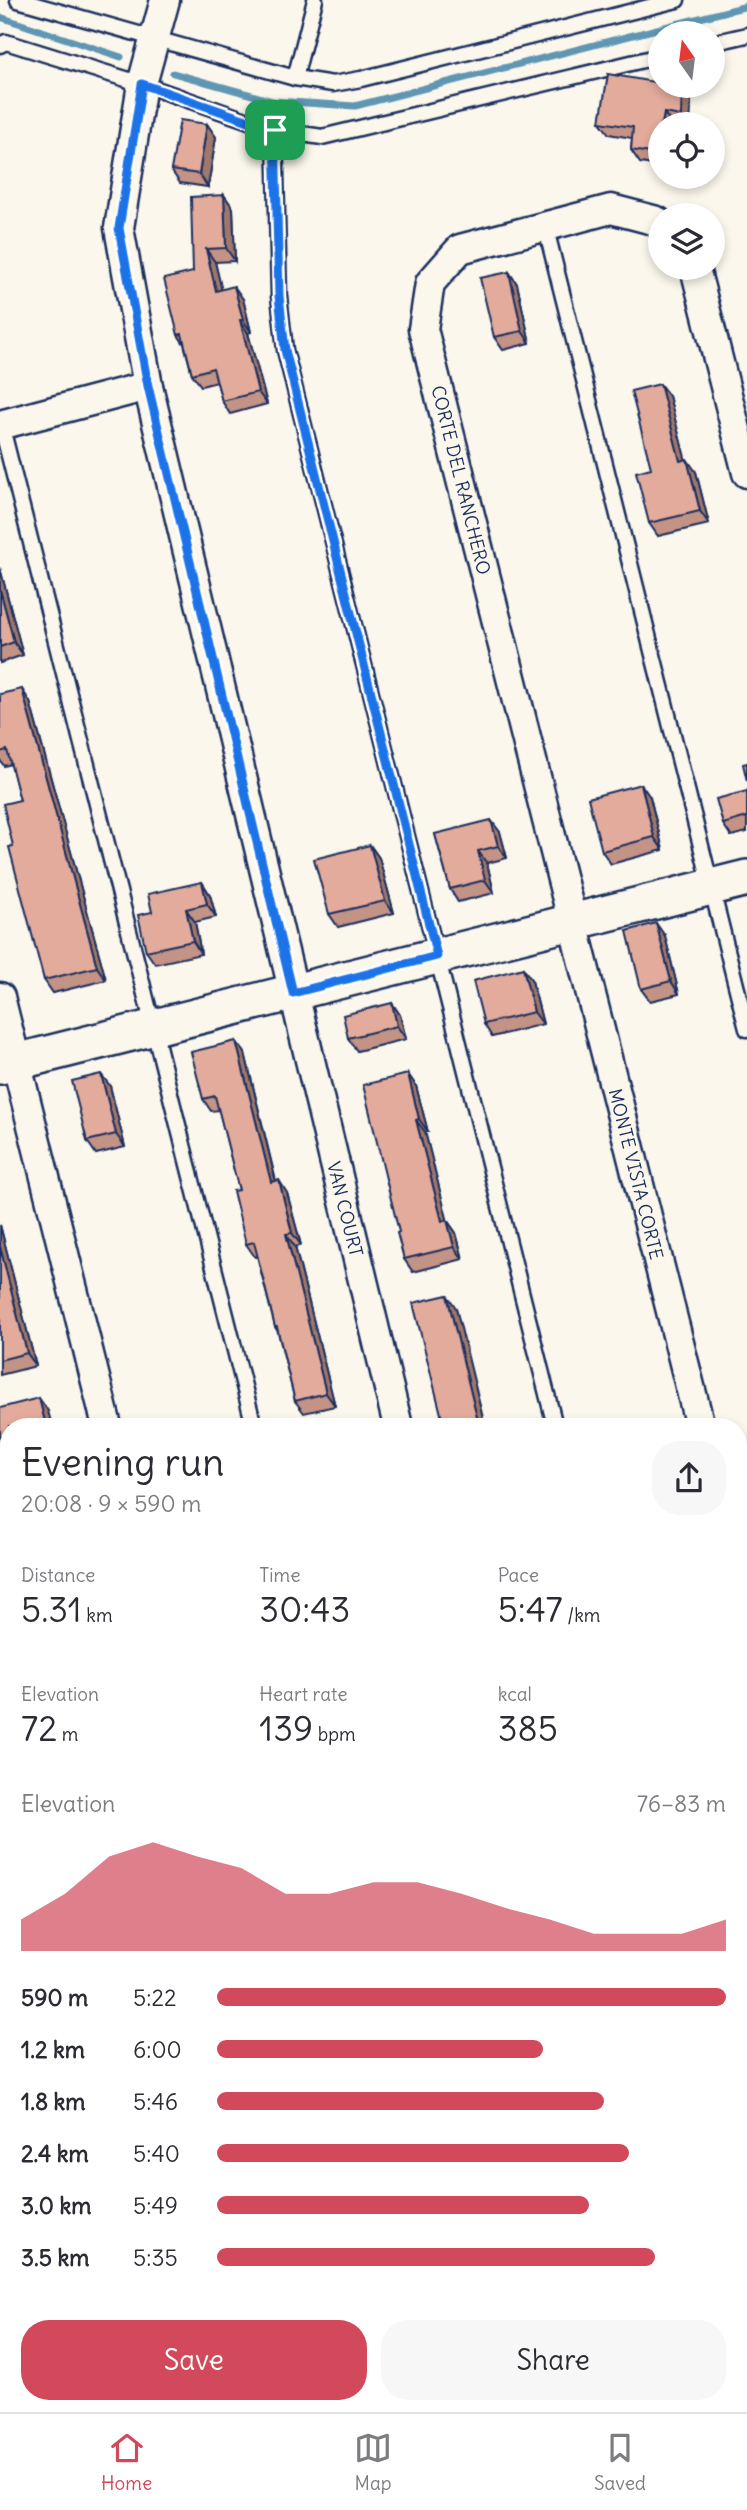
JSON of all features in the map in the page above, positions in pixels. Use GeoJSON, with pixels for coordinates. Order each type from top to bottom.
{"type":"FeatureCollection","features":[{"type":"Feature","properties":{"kind":"street","name":"VAN COURT"},"geometry":{"type":"LineString","coordinates":[[165,0],[142,84],[119,228],[148,386],[396,1418]]}},
{"type":"Feature","properties":{"kind":"street","name":"CORTE DEL RANCHERO"},"geometry":{"type":"LineString","coordinates":[[571,922],[423,330],[429,283],[460,249],[611,209],[648,219]]}},
{"type":"Feature","properties":{"kind":"street"},"geometry":{"type":"LineString","coordinates":[[698,280],[747,473]]}},
{"type":"Feature","properties":{"kind":"street"},"geometry":{"type":"LineString","coordinates":[[1,422],[148,386]]}},
{"type":"Feature","properties":{"kind":"street"},"geometry":{"type":"LineString","coordinates":[[8,1064],[747,878]]}},
{"type":"Feature","properties":{"kind":"street","name":"MONTE VISTA CORTE"},"geometry":{"type":"LineString","coordinates":[[571,922],[698,1418]]}},
{"type":"Feature","properties":{"kind":"street"},"geometry":{"type":"LineString","coordinates":[[0,997],[8,1064],[105,1418]]}},
{"type":"Feature","properties":{"kind":"lane"},"geometry":{"type":"LineString","coordinates":[[18,0],[295,78],[333,84],[677,0]]}},
{"type":"Feature","properties":{"kind":"lane"},"geometry":{"type":"LineString","coordinates":[[295,78],[315,0]]}},
{"type":"Feature","properties":{"kind":"lane"},"geometry":{"type":"LineString","coordinates":[[725,40],[747,35]]}},
{"type":"Feature","properties":{"kind":"lane"},"geometry":{"type":"LineString","coordinates":[[0,45],[6,42],[142,84],[275,130],[322,137],[648,59]]}},
{"type":"Feature","properties":{"kind":"lane"},"geometry":{"type":"LineString","coordinates":[[275,130],[279,296],[285,350],[553,1418]]}},
{"type":"Feature","properties":{"kind":"lane"},"geometry":{"type":"LineString","coordinates":[[545,225],[747,1029]]}},
{"type":"Feature","properties":{"kind":"lane"},"geometry":{"type":"LineString","coordinates":[[1,422],[252,1418]]}},
{"type":"Feature","properties":{"kind":"building"},"geometry":{"type":"Polygon","coordinates":[[[608,74],[648,81],[648,98],[682,98],[681,112],[648,112],[648,153],[631,150],[633,127],[600,122],[608,74]]]}},
{"type":"Feature","properties":{"kind":"building"},"geometry":{"type":"Polygon","coordinates":[[[180,120],[207,124],[199,174],[171,170],[180,120]]]}},
{"type":"Feature","properties":{"kind":"building"},"geometry":{"type":"Polygon","coordinates":[[[224,195],[226,248],[206,249],[216,291],[234,286],[258,392],[222,401],[213,368],[192,374],[182,334],[178,335],[164,279],[193,272],[191,197],[224,195]]]}},
{"type":"Feature","properties":{"kind":"building"},"geometry":{"type":"Polygon","coordinates":[[[509,272],[522,331],[494,337],[480,278],[509,272]]]}},
{"type":"Feature","properties":{"kind":"building"},"geometry":{"type":"Polygon","coordinates":[[[660,384],[680,461],[687,459],[700,511],[649,523],[636,472],[651,468],[631,391],[660,384]]]}},
{"type":"Feature","properties":{"kind":"building"},"geometry":{"type":"Polygon","coordinates":[[[0,590],[14,642],[0,647],[0,590]]]}},
{"type":"Feature","properties":{"kind":"building"},"geometry":{"type":"Polygon","coordinates":[[[22,689],[97,967],[44,980],[9,847],[13,846],[3,804],[20,800],[7,750],[0,752],[0,694],[22,689]]]}},
{"type":"Feature","properties":{"kind":"building"},"geometry":{"type":"Polygon","coordinates":[[[747,763],[747,781],[743,764],[747,763]]]}},
{"type":"Feature","properties":{"kind":"building"},"geometry":{"type":"Polygon","coordinates":[[[641,784],[654,837],[602,851],[588,798],[641,784]]]}},
{"type":"Feature","properties":{"kind":"building"},"geometry":{"type":"Polygon","coordinates":[[[747,791],[747,817],[723,824],[716,799],[747,791]]]}},
{"type":"Feature","properties":{"kind":"building"},"geometry":{"type":"Polygon","coordinates":[[[491,820],[498,846],[478,851],[485,880],[450,889],[435,834],[491,820]]]}},
{"type":"Feature","properties":{"kind":"building"},"geometry":{"type":"Polygon","coordinates":[[[370,845],[385,901],[329,914],[314,859],[370,845]]]}},
{"type":"Feature","properties":{"kind":"building"},"geometry":{"type":"Polygon","coordinates":[[[202,882],[207,904],[186,909],[193,941],[146,951],[138,915],[152,912],[148,894],[202,882]]]}},
{"type":"Feature","properties":{"kind":"building"},"geometry":{"type":"Polygon","coordinates":[[[656,923],[671,981],[641,989],[627,931],[656,923]]]}},
{"type":"Feature","properties":{"kind":"building"},"geometry":{"type":"Polygon","coordinates":[[[523,968],[534,1012],[484,1024],[473,981],[523,968]]]}},
{"type":"Feature","properties":{"kind":"building"},"geometry":{"type":"Polygon","coordinates":[[[392,1003],[397,1026],[348,1038],[343,1015],[392,1003]]]}},
{"type":"Feature","properties":{"kind":"building"},"geometry":{"type":"Polygon","coordinates":[[[236,1041],[271,1182],[279,1180],[292,1233],[286,1234],[326,1393],[295,1401],[254,1242],[246,1244],[233,1191],[239,1190],[215,1096],[203,1099],[191,1052],[236,1041]]]}},
{"type":"Feature","properties":{"kind":"building"},"geometry":{"type":"Polygon","coordinates":[[[101,1074],[116,1134],[87,1141],[72,1081],[101,1074]]]}},
{"type":"Feature","properties":{"kind":"building"},"geometry":{"type":"Polygon","coordinates":[[[408,1074],[419,1119],[416,1120],[442,1221],[447,1220],[454,1247],[404,1259],[363,1085],[408,1074]]]}},
{"type":"Feature","properties":{"kind":"building"},"geometry":{"type":"Polygon","coordinates":[[[0,1247],[27,1353],[0,1360],[0,1247]]]}},
{"type":"Feature","properties":{"kind":"building"},"geometry":{"type":"Polygon","coordinates":[[[447,1295],[477,1418],[442,1418],[413,1303],[447,1295]]]}},
{"type":"Feature","properties":{"kind":"building"},"geometry":{"type":"Polygon","coordinates":[[[39,1398],[44,1418],[0,1418],[0,1408],[39,1398]]]}},
{"type":"Feature","properties":{"kind":"waterway"},"geometry":{"type":"LineString","coordinates":[[173,73],[273,101],[355,106],[747,6]]}},
{"type":"Feature","properties":{"kind":"waterway"},"geometry":{"type":"LineString","coordinates":[[0,17],[121,57]]}},
{"type":"Feature","properties":{"kind":"route"},"geometry":{"type":"LineString","coordinates":[[142,84],[275,130],[279,296],[285,350],[437,956],[293,993],[148,386],[119,228],[142,84]]}}]}
